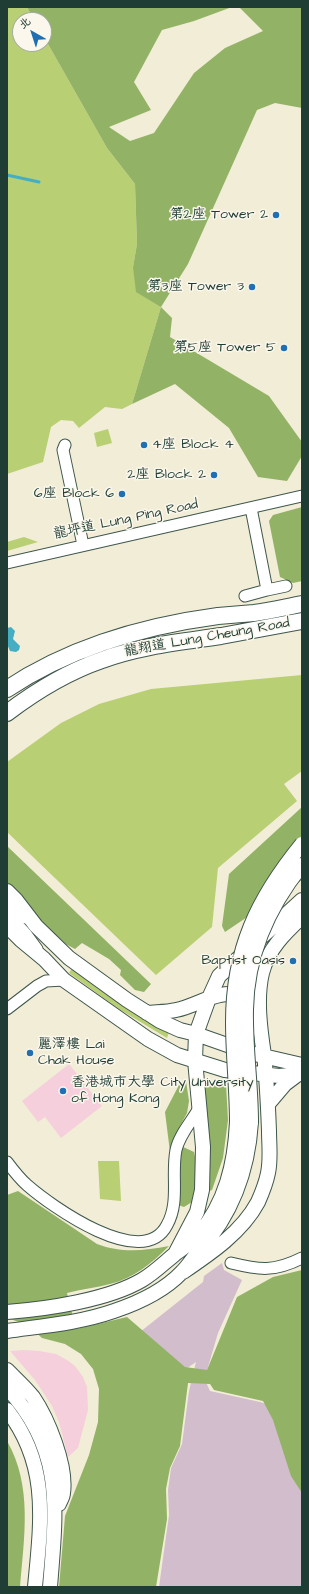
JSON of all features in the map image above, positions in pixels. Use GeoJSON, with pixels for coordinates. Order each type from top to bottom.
{"type":"FeatureCollection","features":[{"type":"Feature","properties":{"kind":"highway","name":"龍翔道 Lung Cheung Road"},"geometry":{"type":"LineString","coordinates":[[7,689],[63,657],[114,638],[182,622],[218,616],[263,612],[302,604]]}},
{"type":"Feature","properties":{"kind":"highway","name":"龍翔道 Lung Cheung Road"},"geometry":{"type":"LineString","coordinates":[[7,713],[56,680],[86,666],[118,654],[155,646],[302,621]]}},
{"type":"Feature","properties":{"kind":"main road"},"geometry":{"type":"LineString","coordinates":[[183,1272],[218,1229],[230,1207],[244,1170],[248,1149],[233,1023],[235,982],[239,960],[249,930],[263,898],[302,844]]}},
{"type":"Feature","properties":{"kind":"main road"},"geometry":{"type":"LineString","coordinates":[[7,1314],[82,1301],[126,1288],[155,1271],[198,1235],[207,1224],[221,1199],[231,1170],[237,1138],[244,1122],[247,994],[258,943],[270,914],[284,890],[302,865]]}},
{"type":"Feature","properties":{"kind":"main road"},"geometry":{"type":"LineString","coordinates":[[7,891],[36,926],[56,947],[78,965],[160,1021],[176,1028],[250,1053],[264,1056],[301,1071]]}},
{"type":"Feature","properties":{"kind":"main road"},"geometry":{"type":"LineString","coordinates":[[175,1254],[197,1212],[202,1190],[203,1147],[195,1060],[196,1034],[219,976],[302,900]]}},
{"type":"Feature","properties":{"kind":"main road"},"geometry":{"type":"LineString","coordinates":[[7,1332],[84,1319],[114,1311],[132,1304],[163,1288],[208,1255],[225,1241],[250,1214],[258,1202],[268,1173],[270,1159],[268,1104],[264,1056],[261,1042],[260,1005],[262,972],[280,938],[302,917]]}},
{"type":"Feature","properties":{"kind":"main road"},"geometry":{"type":"LineString","coordinates":[[7,926],[44,959],[64,980],[148,1039],[177,1055],[226,1070],[284,1076],[301,1071]]}},
{"type":"Feature","properties":{"kind":"main road"},"geometry":{"type":"LineString","coordinates":[[147,1013],[177,1010],[209,998],[232,993],[246,997],[260,1005]]}},
{"type":"Feature","properties":{"kind":"main road"},"geometry":{"type":"LineString","coordinates":[[268,1104],[285,1084],[301,1071]]}},
{"type":"Feature","properties":{"kind":"main road"},"geometry":{"type":"LineString","coordinates":[[7,1370],[32,1396],[49,1426],[54,1440],[64,1483],[63,1494],[55,1511]]}},
{"type":"Feature","properties":{"kind":"main road"},"geometry":{"type":"LineString","coordinates":[[7,1388],[29,1416],[41,1439],[53,1481],[55,1511],[50,1587]]}},
{"type":"Feature","properties":{"kind":"main road"},"geometry":{"type":"LineString","coordinates":[[7,1410],[26,1441],[39,1482],[41,1514],[35,1587]]}},
{"type":"Feature","properties":{"kind":"street"},"geometry":{"type":"LineString","coordinates":[[65,445],[62,450],[83,545]]}},
{"type":"Feature","properties":{"kind":"street","name":"龍坪道 Lung Ping Road"},"geometry":{"type":"LineString","coordinates":[[7,563],[302,496]]}},
{"type":"Feature","properties":{"kind":"street"},"geometry":{"type":"LineString","coordinates":[[251,508],[267,590]]}},
{"type":"Feature","properties":{"kind":"street"},"geometry":{"type":"LineString","coordinates":[[245,596],[286,586]]}},
{"type":"Feature","properties":{"kind":"street"},"geometry":{"type":"LineString","coordinates":[[7,904],[36,926]]}},
{"type":"Feature","properties":{"kind":"street"},"geometry":{"type":"LineString","coordinates":[[7,913],[26,934],[44,959]]}},
{"type":"Feature","properties":{"kind":"street"},"geometry":{"type":"LineString","coordinates":[[7,1009],[46,981],[64,980]]}},
{"type":"Feature","properties":{"kind":"street"},"geometry":{"type":"LineString","coordinates":[[7,1162],[26,1184],[51,1204],[91,1229],[107,1235],[138,1242],[148,1240],[157,1236],[167,1227],[175,1198],[176,1150],[181,1137],[199,1108]]}},
{"type":"Feature","properties":{"kind":"street"},"geometry":{"type":"LineString","coordinates":[[231,1263],[265,1270],[289,1264],[302,1258]]}},
{"type":"Feature","properties":{"kind":"shaded area","name":"香港城市大學 City University of Hong Kong"},"geometry":{"type":"Polygon","coordinates":[[[69,1064],[102,1106],[61,1138],[45,1117],[38,1122],[22,1101],[69,1064]]]}},
{"type":"Feature","properties":{"kind":"shaded area"},"geometry":{"type":"Polygon","coordinates":[[[222,1263],[224,1270],[242,1280],[218,1333],[205,1380],[210,1391],[260,1402],[279,1408],[302,1472],[302,1587],[159,1587],[169,1515],[168,1490],[171,1468],[182,1444],[189,1391],[196,1362],[177,1375],[140,1332],[203,1282],[204,1276],[222,1263]]]}},
{"type":"Feature","properties":{"kind":"shaded area"},"geometry":{"type":"Polygon","coordinates":[[[24,1350],[56,1354],[75,1366],[83,1377],[87,1387],[88,1410],[78,1448],[68,1457],[59,1422],[52,1406],[35,1380],[10,1351],[24,1350]]]}},
{"type":"Feature","properties":{"kind":"green space"},"geometry":{"type":"Polygon","coordinates":[[[7,7],[27,7],[30,12],[12,12],[12,52],[52,51],[107,148],[135,184],[137,244],[133,267],[161,307],[132,404],[122,409],[105,407],[79,428],[73,421],[61,420],[51,427],[43,462],[7,474],[7,7]]]}},
{"type":"Feature","properties":{"kind":"green space"},"geometry":{"type":"Polygon","coordinates":[[[27,7],[232,7],[194,21],[162,30],[134,82],[151,110],[109,127],[130,141],[154,133],[194,73],[225,48],[263,31],[239,7],[302,7],[302,108],[275,103],[257,110],[188,264],[161,307],[136,292],[133,267],[137,244],[135,184],[107,148],[52,51],[52,12],[30,12],[27,7]]]}},
{"type":"Feature","properties":{"kind":"green space"},"geometry":{"type":"Polygon","coordinates":[[[161,307],[172,318],[170,337],[269,396],[302,442],[302,456],[287,481],[258,477],[229,428],[175,384],[132,404],[161,307]]]}},
{"type":"Feature","properties":{"kind":"green space"},"geometry":{"type":"Polygon","coordinates":[[[108,429],[112,443],[97,447],[94,433],[108,429]]]}},
{"type":"Feature","properties":{"kind":"green space"},"geometry":{"type":"Polygon","coordinates":[[[302,507],[302,581],[293,583],[280,577],[269,521],[273,515],[302,507]]]}},
{"type":"Feature","properties":{"kind":"green space"},"geometry":{"type":"Polygon","coordinates":[[[24,537],[38,542],[7,551],[7,542],[24,537]]]}},
{"type":"Feature","properties":{"kind":"green space"},"geometry":{"type":"Polygon","coordinates":[[[302,675],[302,771],[284,784],[297,801],[218,868],[212,927],[156,975],[7,832],[7,762],[61,723],[99,704],[151,689],[302,675]]]}},
{"type":"Feature","properties":{"kind":"green space"},"geometry":{"type":"Polygon","coordinates":[[[302,807],[302,880],[225,932],[222,926],[229,874],[302,807]]]}},
{"type":"Feature","properties":{"kind":"green space"},"geometry":{"type":"Polygon","coordinates":[[[7,846],[151,984],[144,992],[135,990],[120,975],[121,970],[109,959],[82,943],[75,949],[60,941],[7,886],[7,846]]]}},
{"type":"Feature","properties":{"kind":"green space"},"geometry":{"type":"Polygon","coordinates":[[[72,968],[169,1032],[167,1038],[119,1009],[69,973],[72,968]]]}},
{"type":"Feature","properties":{"kind":"green space"},"geometry":{"type":"Polygon","coordinates":[[[186,1081],[189,1101],[187,1113],[175,1136],[170,1152],[165,1112],[180,1083],[186,1081]]]}},
{"type":"Feature","properties":{"kind":"green space"},"geometry":{"type":"Polygon","coordinates":[[[207,1082],[226,1084],[228,1120],[223,1158],[212,1190],[207,1192],[209,1129],[203,1085],[207,1082]]]}},
{"type":"Feature","properties":{"kind":"green space"},"geometry":{"type":"Polygon","coordinates":[[[181,1146],[194,1152],[198,1171],[192,1202],[184,1207],[178,1205],[180,1192],[179,1150],[181,1146]]]}},
{"type":"Feature","properties":{"kind":"green space"},"geometry":{"type":"Polygon","coordinates":[[[98,1161],[119,1161],[121,1201],[100,1199],[98,1161]]]}},
{"type":"Feature","properties":{"kind":"green space"},"geometry":{"type":"Polygon","coordinates":[[[18,1191],[97,1244],[123,1250],[150,1249],[169,1246],[142,1270],[127,1278],[105,1285],[67,1293],[76,1329],[127,1317],[185,1367],[207,1370],[237,1297],[273,1277],[302,1270],[302,1493],[291,1476],[273,1420],[263,1401],[214,1390],[210,1384],[188,1383],[180,1446],[170,1468],[166,1489],[167,1519],[156,1587],[59,1587],[65,1516],[89,1455],[98,1422],[99,1389],[93,1369],[81,1354],[65,1344],[42,1338],[28,1325],[7,1319],[7,1195],[18,1191]]]}},
{"type":"Feature","properties":{"kind":"green space"},"geometry":{"type":"Polygon","coordinates":[[[7,1441],[21,1476],[24,1494],[25,1512],[20,1587],[7,1587],[7,1441]]]}},
{"type":"Feature","properties":{"kind":"water"},"geometry":{"type":"Polygon","coordinates":[[[11,627],[15,631],[13,639],[20,646],[19,650],[16,652],[10,651],[7,644],[7,628],[11,627]]]}},
{"type":"Feature","properties":{"kind":"waterway"},"geometry":{"type":"LineString","coordinates":[[7,175],[39,182]]}},
{"type":"Feature","properties":{"kind":"place","name":"第2座 Tower 2"},"geometry":{"type":"Point","coordinates":[276,215]}},
{"type":"Feature","properties":{"kind":"place","name":"第3座 Tower 3"},"geometry":{"type":"Point","coordinates":[252,287]}},
{"type":"Feature","properties":{"kind":"place","name":"第5座 Tower 5"},"geometry":{"type":"Point","coordinates":[284,348]}},
{"type":"Feature","properties":{"kind":"place","name":"4座 Block 4"},"geometry":{"type":"Point","coordinates":[144,445]}},
{"type":"Feature","properties":{"kind":"place","name":"2座 Block 2"},"geometry":{"type":"Point","coordinates":[214,475]}},
{"type":"Feature","properties":{"kind":"place","name":"6座 Block 6"},"geometry":{"type":"Point","coordinates":[122,494]}},
{"type":"Feature","properties":{"kind":"place","name":"Baptist Oasis"},"geometry":{"type":"Point","coordinates":[293,961]}},
{"type":"Feature","properties":{"kind":"place","name":"麗澤樓 Lai Chak House"},"geometry":{"type":"Point","coordinates":[30,1053]}},
{"type":"Feature","properties":{"kind":"place","name":"香港城市大學 City University of Hong Kong"},"geometry":{"type":"Point","coordinates":[63,1091]}}]}
